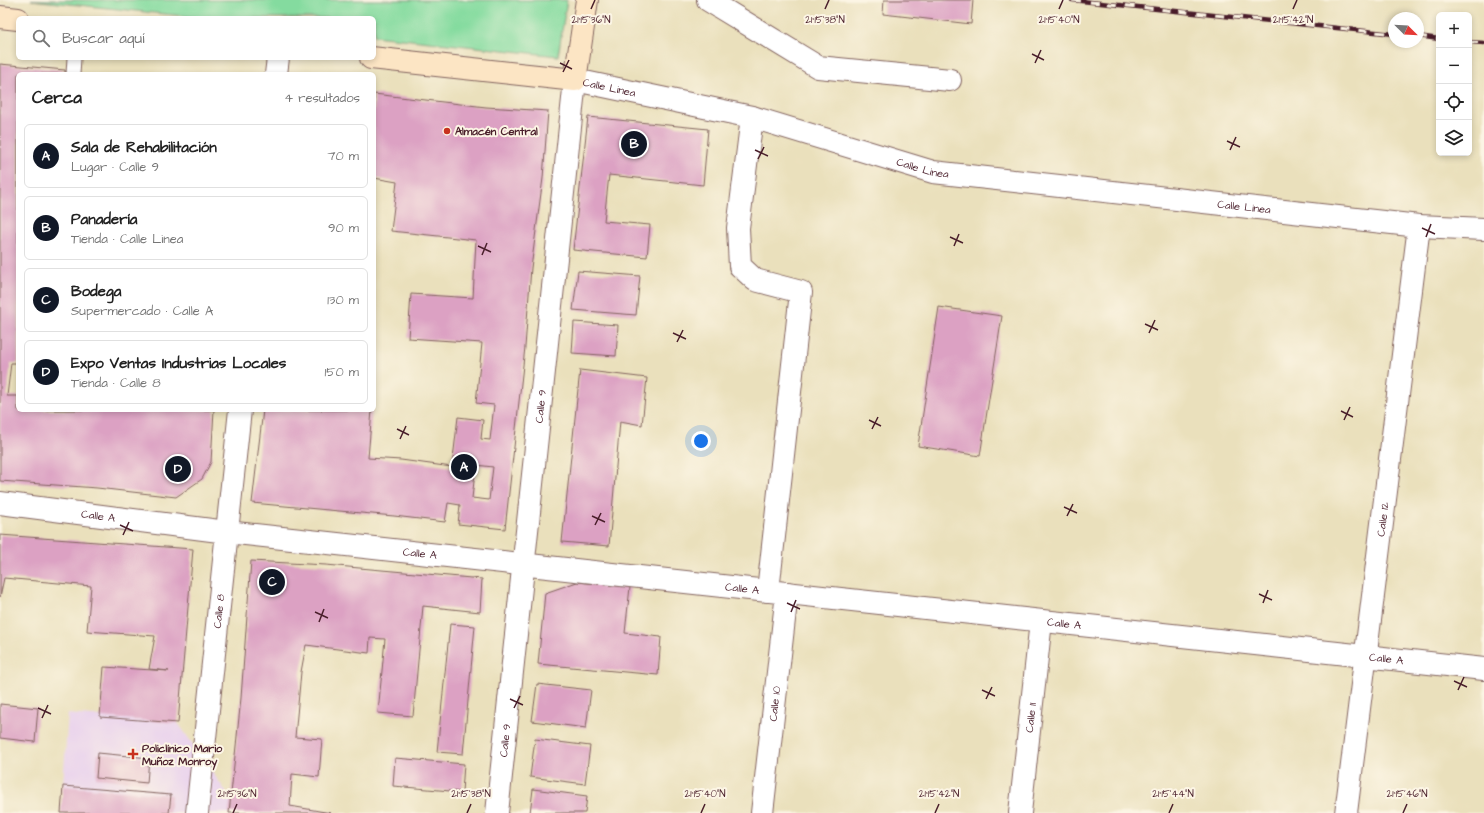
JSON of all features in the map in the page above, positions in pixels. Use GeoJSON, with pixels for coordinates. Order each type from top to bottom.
{"type":"FeatureCollection","features":[{"type":"Feature","properties":{"kind":"main road","name":"Calle 9"},"geometry":{"type":"LineString","coordinates":[[575,80],[587,0]]}},
{"type":"Feature","properties":{"kind":"main road"},"geometry":{"type":"LineString","coordinates":[[0,17],[16,19]]}},
{"type":"Feature","properties":{"kind":"main road","name":"Calle Linea"},"geometry":{"type":"LineString","coordinates":[[376,59],[575,80]]}},
{"type":"Feature","properties":{"kind":"street"},"geometry":{"type":"LineString","coordinates":[[708,0],[818,67],[950,80]]}},
{"type":"Feature","properties":{"kind":"street"},"geometry":{"type":"LineString","coordinates":[[276,72],[278,60]]}},
{"type":"Feature","properties":{"kind":"street","name":"Calle Linea"},"geometry":{"type":"LineString","coordinates":[[575,80],[752,117],[933,172],[1419,226],[1484,229]]}},
{"type":"Feature","properties":{"kind":"street","name":"Calle 9"},"geometry":{"type":"LineString","coordinates":[[497,813],[575,80]]}},
{"type":"Feature","properties":{"kind":"street","name":"Calle 10"},"geometry":{"type":"LineString","coordinates":[[752,117],[738,228],[740,266],[755,280],[801,292],[762,813]]}},
{"type":"Feature","properties":{"kind":"street","name":"Calle 12"},"geometry":{"type":"LineString","coordinates":[[1346,813],[1419,226]]}},
{"type":"Feature","properties":{"kind":"street","name":"Calle 8"},"geometry":{"type":"LineString","coordinates":[[197,813],[240,412]]}},
{"type":"Feature","properties":{"kind":"street","name":"Calle A"},"geometry":{"type":"LineString","coordinates":[[0,503],[227,532],[1484,669]]}},
{"type":"Feature","properties":{"kind":"street","name":"Calle 11"},"geometry":{"type":"LineString","coordinates":[[1020,813],[1041,621]]}},
{"type":"Feature","properties":{"kind":"lane"},"geometry":{"type":"LineString","coordinates":[[73,72],[74,60]]}},
{"type":"Feature","properties":{"kind":"shaded area","name":"Policlínico Mario Muñoz Monroy"},"geometry":{"type":"Polygon","coordinates":[[[68,714],[178,723],[231,799],[337,813],[61,813],[68,714]]]}},
{"type":"Feature","properties":{"kind":"green space"},"geometry":{"type":"Polygon","coordinates":[[[31,0],[567,0],[558,56],[376,36],[376,16],[183,16],[31,0]]]}},
{"type":"Feature","properties":{"kind":"building"},"geometry":{"type":"Polygon","coordinates":[[[884,0],[973,0],[971,24],[883,14],[884,0]]]}},
{"type":"Feature","properties":{"kind":"building"},"geometry":{"type":"Polygon","coordinates":[[[0,64],[65,70],[65,72],[16,72],[16,363],[11,363],[7,396],[16,396],[16,412],[214,412],[211,462],[202,479],[176,497],[97,488],[0,481],[0,64]]]}},
{"type":"Feature","properties":{"kind":"building"},"geometry":{"type":"Polygon","coordinates":[[[376,94],[486,107],[548,111],[543,178],[531,268],[525,347],[505,529],[458,524],[460,505],[448,503],[445,522],[252,503],[263,412],[372,412],[368,458],[401,460],[452,467],[458,417],[483,420],[481,439],[490,440],[494,405],[476,403],[482,343],[408,338],[411,294],[473,298],[476,240],[391,231],[397,182],[376,178],[376,94]],[[476,465],[472,498],[489,500],[493,467],[476,465]]]}},
{"type":"Feature","properties":{"kind":"building"},"geometry":{"type":"Polygon","coordinates":[[[588,117],[708,129],[703,185],[609,175],[604,221],[650,225],[647,257],[573,250],[588,117]]]}},
{"type":"Feature","properties":{"kind":"building"},"geometry":{"type":"Polygon","coordinates":[[[578,271],[640,276],[636,315],[573,310],[578,271]]]}},
{"type":"Feature","properties":{"kind":"building"},"geometry":{"type":"Polygon","coordinates":[[[939,307],[1002,316],[980,456],[918,446],[939,307]]]}},
{"type":"Feature","properties":{"kind":"building"},"geometry":{"type":"Polygon","coordinates":[[[574,322],[618,325],[616,356],[572,353],[574,322]]]}},
{"type":"Feature","properties":{"kind":"building"},"geometry":{"type":"Polygon","coordinates":[[[580,370],[647,378],[642,425],[620,421],[609,546],[562,542],[580,370]]]}},
{"type":"Feature","properties":{"kind":"building"},"geometry":{"type":"Polygon","coordinates":[[[0,535],[193,549],[178,723],[100,717],[104,667],[169,671],[149,669],[155,636],[87,631],[91,586],[4,578],[0,597],[0,535]]]}},
{"type":"Feature","properties":{"kind":"building"},"geometry":{"type":"Polygon","coordinates":[[[251,561],[326,565],[482,579],[480,612],[423,606],[413,716],[378,713],[385,639],[370,638],[369,653],[306,645],[301,672],[295,737],[322,739],[319,777],[292,774],[290,806],[331,813],[229,813],[241,698],[251,561]]]}},
{"type":"Feature","properties":{"kind":"building"},"geometry":{"type":"Polygon","coordinates":[[[577,582],[630,587],[625,633],[661,637],[658,675],[538,664],[545,593],[577,582]]]}},
{"type":"Feature","properties":{"kind":"building"},"geometry":{"type":"Polygon","coordinates":[[[450,624],[475,626],[463,754],[437,752],[450,624]]]}},
{"type":"Feature","properties":{"kind":"building"},"geometry":{"type":"Polygon","coordinates":[[[537,684],[591,690],[586,728],[532,721],[537,684]]]}},
{"type":"Feature","properties":{"kind":"building"},"geometry":{"type":"Polygon","coordinates":[[[0,704],[38,708],[35,742],[0,738],[0,704]]]}},
{"type":"Feature","properties":{"kind":"building"},"geometry":{"type":"Polygon","coordinates":[[[535,739],[590,746],[585,784],[530,777],[535,739]]]}},
{"type":"Feature","properties":{"kind":"building"},"geometry":{"type":"Polygon","coordinates":[[[98,753],[149,758],[147,783],[96,778],[98,753]]]}},
{"type":"Feature","properties":{"kind":"building"},"geometry":{"type":"Polygon","coordinates":[[[395,758],[464,764],[462,792],[393,786],[395,758]]]}},
{"type":"Feature","properties":{"kind":"building"},"geometry":{"type":"Polygon","coordinates":[[[63,786],[171,795],[169,813],[61,813],[63,786]]]}},
{"type":"Feature","properties":{"kind":"building"},"geometry":{"type":"Polygon","coordinates":[[[533,789],[587,796],[585,813],[530,813],[533,789]]]}},
{"type":"Feature","properties":{"kind":"railway"},"geometry":{"type":"LineString","coordinates":[[1072,0],[1388,33]]}},
{"type":"Feature","properties":{"kind":"railway"},"geometry":{"type":"LineString","coordinates":[[1424,37],[1436,39]]}},
{"type":"Feature","properties":{"kind":"railway"},"geometry":{"type":"LineString","coordinates":[[1472,42],[1484,43]]}},
{"type":"Feature","properties":{"kind":"place","name":"Almacén Central"},"geometry":{"type":"Point","coordinates":[447,131]}},
{"type":"Feature","properties":{"kind":"place","name":"Panadería"},"geometry":{"type":"Point","coordinates":[634,144]}},
{"type":"Feature","properties":{"kind":"place","name":"Sala de Rehabilitación"},"geometry":{"type":"Point","coordinates":[464,467]}},
{"type":"Feature","properties":{"kind":"place","name":"Expo Ventas Industrias Locales"},"geometry":{"type":"Point","coordinates":[178,469]}},
{"type":"Feature","properties":{"kind":"place","name":"Bodega"},"geometry":{"type":"Point","coordinates":[272,582]}},
{"type":"Feature","properties":{"kind":"place","name":"Policlínico Mario Muñoz Monroy"},"geometry":{"type":"Point","coordinates":[133,754]}}]}
